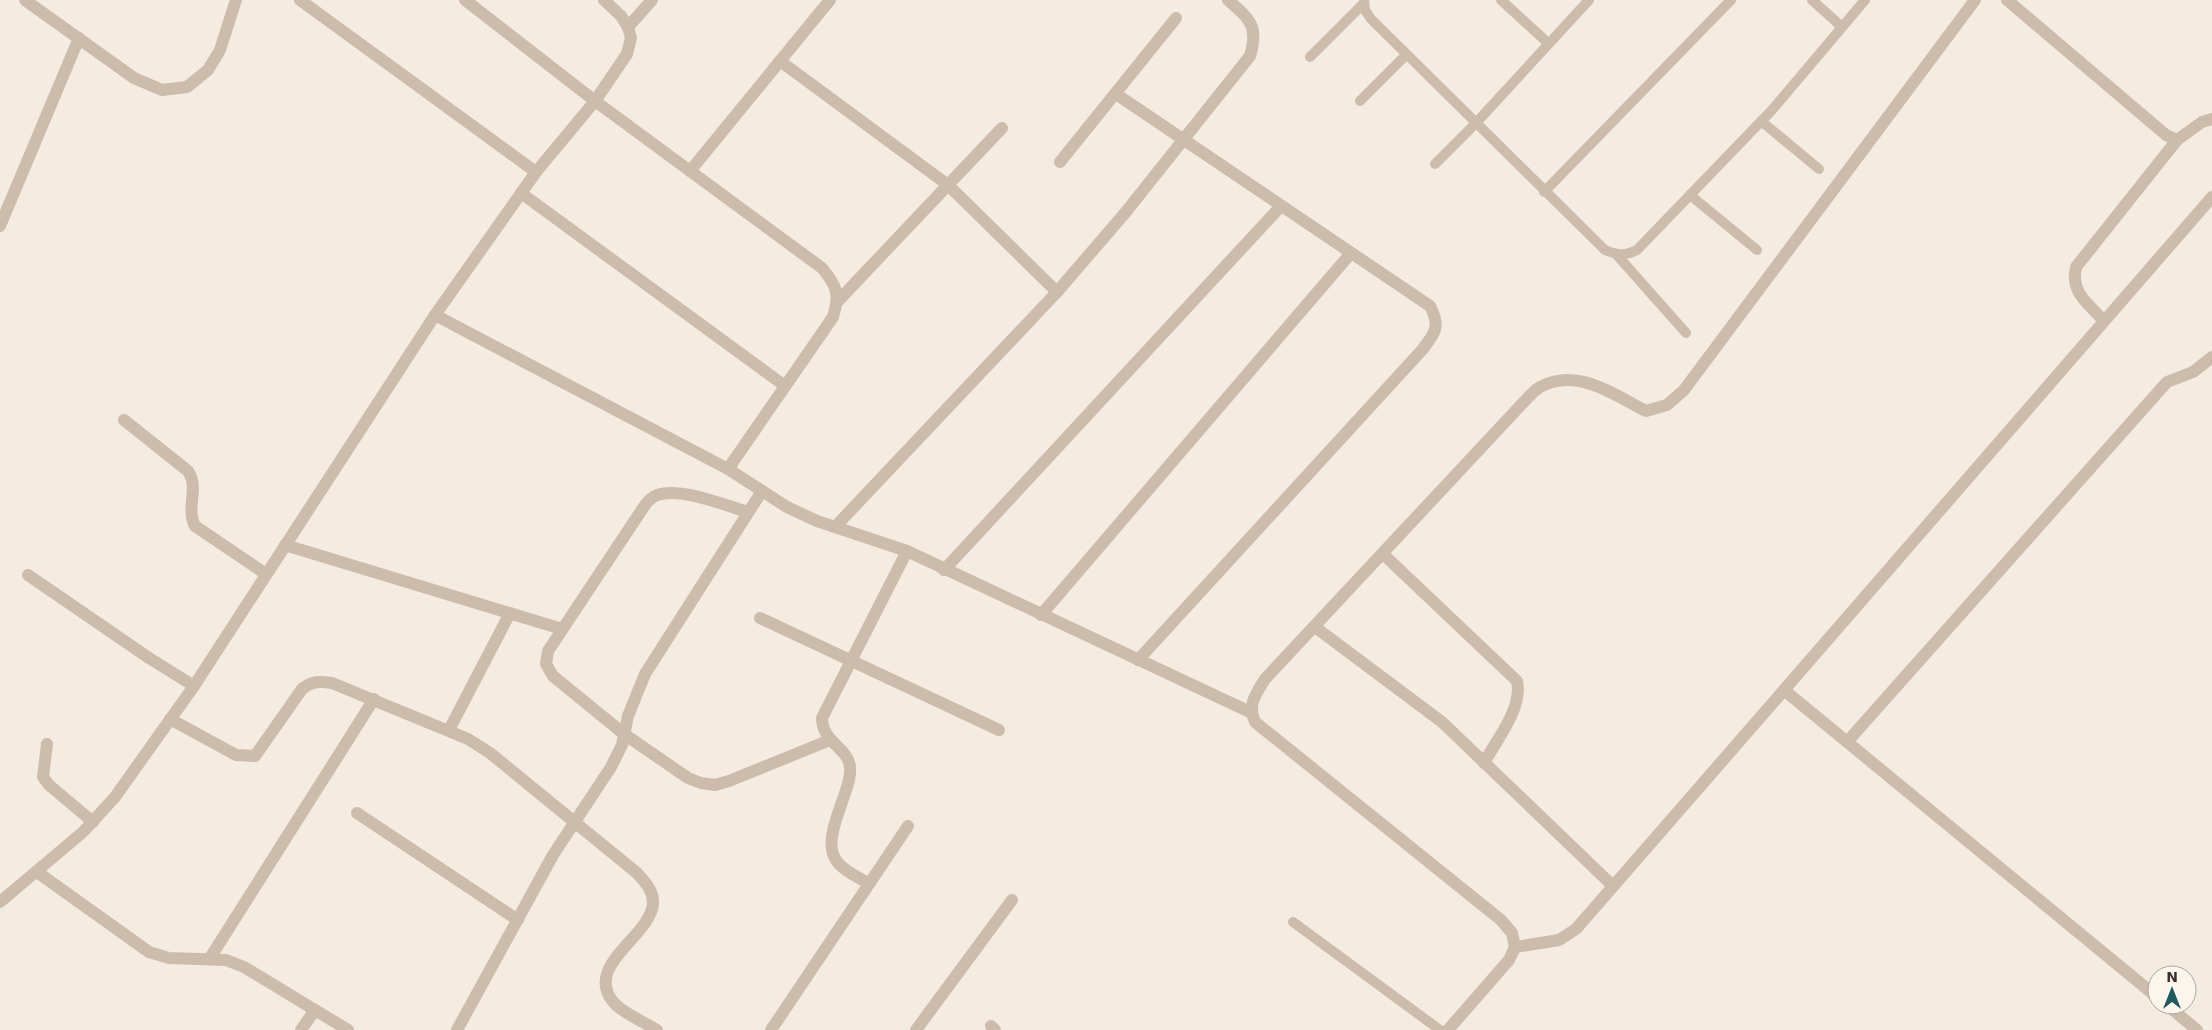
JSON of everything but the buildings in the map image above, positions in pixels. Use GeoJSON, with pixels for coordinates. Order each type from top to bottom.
{"type":"FeatureCollection","features":[{"type":"Feature","properties":{"kind":"street"},"geometry":{"type":"LineString","coordinates":[[25,0],[134,78],[162,90],[187,87],[208,70],[220,50],[236,0]]}},
{"type":"Feature","properties":{"kind":"street"},"geometry":{"type":"LineString","coordinates":[[300,0],[536,172]]}},
{"type":"Feature","properties":{"kind":"street"},"geometry":{"type":"LineString","coordinates":[[465,0],[595,102],[822,268],[834,282],[838,301],[834,317],[728,469]]}},
{"type":"Feature","properties":{"kind":"street"},"geometry":{"type":"LineString","coordinates":[[0,902],[93,822],[115,798],[194,686],[434,315],[536,172],[595,102],[627,54],[631,38],[628,27],[621,16],[604,0]]}},
{"type":"Feature","properties":{"kind":"street"},"geometry":{"type":"LineString","coordinates":[[628,27],[652,0]]}},
{"type":"Feature","properties":{"kind":"street"},"geometry":{"type":"LineString","coordinates":[[690,171],[830,0]]}},
{"type":"Feature","properties":{"kind":"street"},"geometry":{"type":"LineString","coordinates":[[1250,712],[1253,700],[1265,679],[1520,406],[1540,387],[1564,378],[1587,381],[1646,411],[1667,405],[1684,390],[1975,0]]}},
{"type":"Feature","properties":{"kind":"street"},"geometry":{"type":"LineString","coordinates":[[2006,0],[2166,135],[2177,140]]}},
{"type":"Feature","properties":{"kind":"street"},"geometry":{"type":"LineString","coordinates":[[834,527],[1057,292],[1125,213],[1250,56],[1256,38],[1249,18],[1233,1]]}},
{"type":"Feature","properties":{"kind":"street"},"geometry":{"type":"LineString","coordinates":[[1060,162],[1176,18]]}},
{"type":"Feature","properties":{"kind":"street"},"geometry":{"type":"LineString","coordinates":[[0,226],[79,38]]}},
{"type":"Feature","properties":{"kind":"street"},"geometry":{"type":"LineString","coordinates":[[780,61],[948,185],[1057,292]]}},
{"type":"Feature","properties":{"kind":"street"},"geometry":{"type":"LineString","coordinates":[[1116,94],[1430,306],[1437,319],[1434,334],[1422,350],[1138,660]]}},
{"type":"Feature","properties":{"kind":"street"},"geometry":{"type":"LineString","coordinates":[[2104,321],[2078,292],[2073,280],[2076,267],[2177,140],[2202,122],[2212,119]]}},
{"type":"Feature","properties":{"kind":"street"},"geometry":{"type":"LineString","coordinates":[[838,301],[1002,128]]}},
{"type":"Feature","properties":{"kind":"street"},"geometry":{"type":"LineString","coordinates":[[521,193],[786,386]]}},
{"type":"Feature","properties":{"kind":"street"},"geometry":{"type":"LineString","coordinates":[[1515,947],[1559,940],[1576,929],[2212,197]]}},
{"type":"Feature","properties":{"kind":"street"},"geometry":{"type":"LineString","coordinates":[[944,570],[1281,206]]}},
{"type":"Feature","properties":{"kind":"street"},"geometry":{"type":"LineString","coordinates":[[1041,615],[1351,253]]}},
{"type":"Feature","properties":{"kind":"street"},"geometry":{"type":"LineString","coordinates":[[434,315],[728,469],[786,507],[834,527],[907,551],[1250,712],[1255,722],[1268,734],[1501,920],[1512,933],[1515,947],[1509,960],[1448,1030]]}},
{"type":"Feature","properties":{"kind":"street"},"geometry":{"type":"LineString","coordinates":[[1847,742],[2167,382],[2193,372],[2212,357]]}},
{"type":"Feature","properties":{"kind":"street"},"geometry":{"type":"LineString","coordinates":[[124,420],[188,471],[193,478],[194,488],[190,516],[195,526],[266,574]]}},
{"type":"Feature","properties":{"kind":"street"},"geometry":{"type":"LineString","coordinates":[[457,1030],[553,855],[611,767],[645,674],[762,491]]}},
{"type":"Feature","properties":{"kind":"street"},"geometry":{"type":"LineString","coordinates":[[748,512],[684,494],[667,493],[654,496],[645,505],[562,629],[548,651],[546,664],[553,676],[624,734],[688,778],[701,783],[714,785],[729,782],[830,740]]}},
{"type":"Feature","properties":{"kind":"street"},"geometry":{"type":"LineString","coordinates":[[285,545],[562,629]]}},
{"type":"Feature","properties":{"kind":"street"},"geometry":{"type":"LineString","coordinates":[[869,884],[839,864],[832,851],[832,836],[849,780],[850,766],[822,727],[822,718],[907,551]]}},
{"type":"Feature","properties":{"kind":"street"},"geometry":{"type":"LineString","coordinates":[[1383,554],[1517,681],[1519,691],[1516,705],[1484,763]]}},
{"type":"Feature","properties":{"kind":"street"},"geometry":{"type":"LineString","coordinates":[[28,575],[149,658],[194,686]]}},
{"type":"Feature","properties":{"kind":"street"},"geometry":{"type":"LineString","coordinates":[[449,730],[510,613]]}},
{"type":"Feature","properties":{"kind":"street"},"geometry":{"type":"LineString","coordinates":[[760,618],[999,730]]}},
{"type":"Feature","properties":{"kind":"street"},"geometry":{"type":"LineString","coordinates":[[1315,626],[1442,722],[1613,886]]}},
{"type":"Feature","properties":{"kind":"street"},"geometry":{"type":"LineString","coordinates":[[170,719],[236,755],[255,756],[302,689],[310,683],[319,681],[332,683],[449,730],[490,753],[637,873],[650,888],[653,903],[647,920],[616,956],[607,974],[607,990],[615,1004],[657,1030]]}},
{"type":"Feature","properties":{"kind":"street"},"geometry":{"type":"LineString","coordinates":[[1784,690],[2147,989]]}},
{"type":"Feature","properties":{"kind":"street"},"geometry":{"type":"LineString","coordinates":[[210,958],[374,699]]}},
{"type":"Feature","properties":{"kind":"street"},"geometry":{"type":"LineString","coordinates":[[47,744],[43,777],[93,822]]}},
{"type":"Feature","properties":{"kind":"street"},"geometry":{"type":"LineString","coordinates":[[357,813],[518,920]]}},
{"type":"Feature","properties":{"kind":"street"},"geometry":{"type":"LineString","coordinates":[[771,1030],[908,826]]}},
{"type":"Feature","properties":{"kind":"street"},"geometry":{"type":"LineString","coordinates":[[37,872],[149,952],[169,958],[226,960],[244,968],[348,1030]]}},
{"type":"Feature","properties":{"kind":"street"},"geometry":{"type":"LineString","coordinates":[[916,1030],[1012,900]]}},
{"type":"Feature","properties":{"kind":"street"},"geometry":{"type":"LineString","coordinates":[[301,1030],[315,1010]]}},
{"type":"Feature","properties":{"kind":"street"},"geometry":{"type":"LineString","coordinates":[[2179,1015],[2197,1030]]}},
{"type":"Feature","properties":{"kind":"lane"},"geometry":{"type":"LineString","coordinates":[[1501,0],[1548,43]]}},
{"type":"Feature","properties":{"kind":"lane"},"geometry":{"type":"LineString","coordinates":[[1435,164],[1476,124],[1589,0]]}},
{"type":"Feature","properties":{"kind":"lane"},"geometry":{"type":"LineString","coordinates":[[1544,192],[1731,0]]}},
{"type":"Feature","properties":{"kind":"lane"},"geometry":{"type":"LineString","coordinates":[[1812,0],[1841,26]]}},
{"type":"Feature","properties":{"kind":"lane"},"geometry":{"type":"LineString","coordinates":[[1310,58],[1364,2],[1371,19],[1544,192],[1605,250],[1616,254],[1628,254],[1637,250],[1761,122],[1865,0]]}},
{"type":"Feature","properties":{"kind":"lane"},"geometry":{"type":"LineString","coordinates":[[1360,101],[1406,55]]}},
{"type":"Feature","properties":{"kind":"lane"},"geometry":{"type":"LineString","coordinates":[[1761,122],[1819,169]]}},
{"type":"Feature","properties":{"kind":"lane"},"geometry":{"type":"LineString","coordinates":[[1690,195],[1757,250]]}},
{"type":"Feature","properties":{"kind":"lane"},"geometry":{"type":"LineString","coordinates":[[1616,254],[1686,333]]}},
{"type":"Feature","properties":{"kind":"lane"},"geometry":{"type":"LineString","coordinates":[[1293,922],[1440,1030]]}}]}
